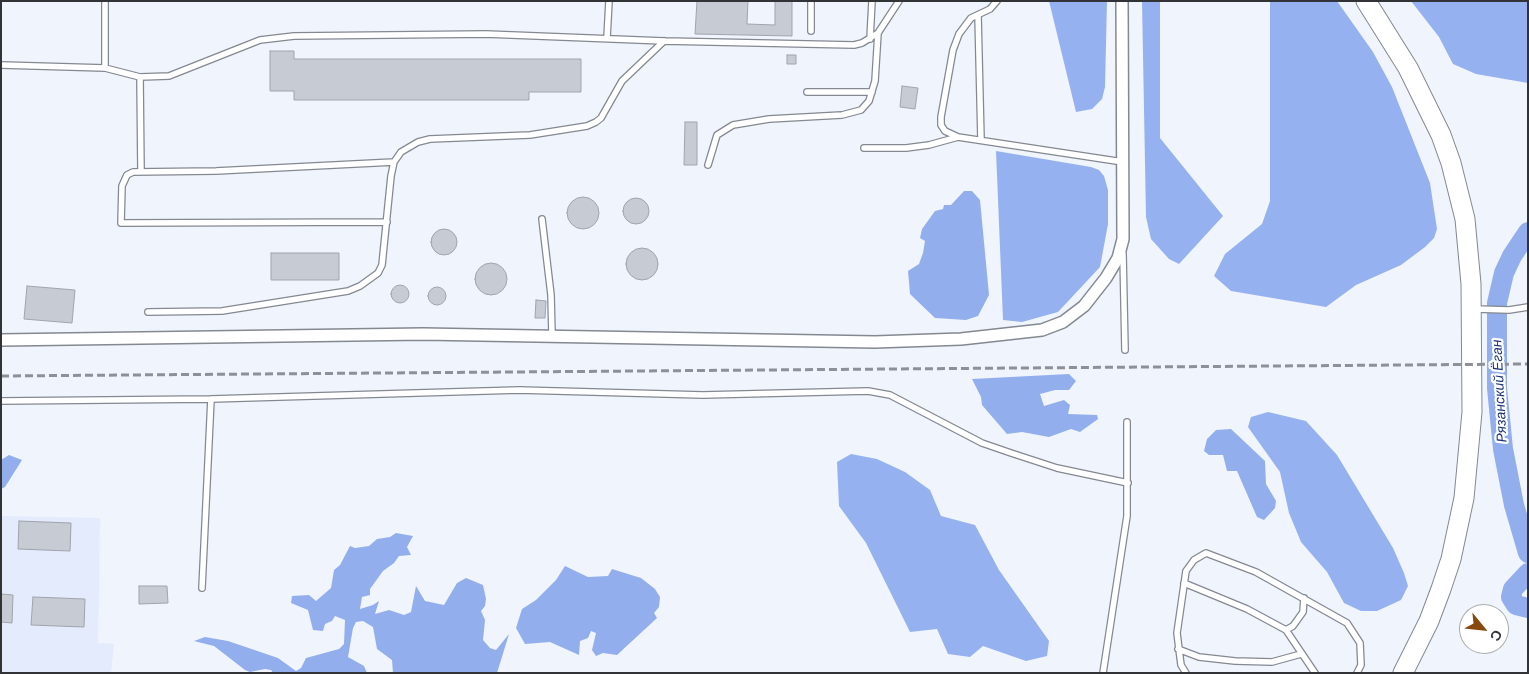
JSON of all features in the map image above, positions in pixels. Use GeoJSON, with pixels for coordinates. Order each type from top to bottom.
{"type":"FeatureCollection","features":[{"type":"Feature","properties":{"kind":"main road"},"geometry":{"type":"LineString","coordinates":[[1366,1],[1390,37],[1428,104],[1451,163],[1465,219],[1481,309],[1470,446],[1459,526],[1451,559],[1438,597],[1403,673]]}},
{"type":"Feature","properties":{"kind":"street"},"geometry":{"type":"LineString","coordinates":[[1,340],[423,334],[874,342],[961,339],[1042,330],[1063,322],[1084,306],[1118,258],[1123,239],[1122,1]]}},
{"type":"Feature","properties":{"kind":"lane"},"geometry":{"type":"LineString","coordinates":[[105,1],[105,68]]}},
{"type":"Feature","properties":{"kind":"lane"},"geometry":{"type":"LineString","coordinates":[[607,38],[609,1]]}},
{"type":"Feature","properties":{"kind":"lane"},"geometry":{"type":"LineString","coordinates":[[810,31],[812,1]]}},
{"type":"Feature","properties":{"kind":"lane"},"geometry":{"type":"LineString","coordinates":[[870,39],[872,1]]}},
{"type":"Feature","properties":{"kind":"lane"},"geometry":{"type":"LineString","coordinates":[[1,65],[105,68],[140,77],[169,76],[251,43],[276,37],[449,34],[854,45],[870,39],[878,33],[899,1]]}},
{"type":"Feature","properties":{"kind":"lane"},"geometry":{"type":"LineString","coordinates":[[997,1],[990,9],[965,24],[959,34],[941,117],[941,125],[945,131],[958,137],[1123,162]]}},
{"type":"Feature","properties":{"kind":"lane"},"geometry":{"type":"LineString","coordinates":[[978,15],[981,140]]}},
{"type":"Feature","properties":{"kind":"lane"},"geometry":{"type":"LineString","coordinates":[[708,165],[715,140],[726,128],[769,119],[854,113],[866,106],[872,92],[876,72],[878,33]]}},
{"type":"Feature","properties":{"kind":"lane"},"geometry":{"type":"LineString","coordinates":[[148,312],[222,311],[348,291],[371,280],[378,274],[384,258],[394,162],[407,147],[430,139],[530,135],[587,126],[601,118],[622,81],[664,41]]}},
{"type":"Feature","properties":{"kind":"lane"},"geometry":{"type":"LineString","coordinates":[[140,77],[141,172]]}},
{"type":"Feature","properties":{"kind":"lane"},"geometry":{"type":"LineString","coordinates":[[806,92],[872,92]]}},
{"type":"Feature","properties":{"kind":"lane"},"geometry":{"type":"LineString","coordinates":[[864,148],[906,148],[929,145],[958,137]]}},
{"type":"Feature","properties":{"kind":"lane"},"geometry":{"type":"LineString","coordinates":[[387,222],[121,223],[123,180],[127,175],[141,172],[216,171],[394,162]]}},
{"type":"Feature","properties":{"kind":"lane"},"geometry":{"type":"LineString","coordinates":[[542,219],[551,295],[552,335]]}},
{"type":"Feature","properties":{"kind":"lane"},"geometry":{"type":"LineString","coordinates":[[1123,239],[1125,350]]}},
{"type":"Feature","properties":{"kind":"lane"},"geometry":{"type":"LineString","coordinates":[[1481,309],[1509,310],[1528,307]]}},
{"type":"Feature","properties":{"kind":"lane"},"geometry":{"type":"LineString","coordinates":[[1,401],[212,399],[519,390],[703,395],[868,391],[890,396],[982,443],[1010,453],[1057,468],[1128,482]]}},
{"type":"Feature","properties":{"kind":"lane"},"geometry":{"type":"LineString","coordinates":[[202,588],[212,399]]}},
{"type":"Feature","properties":{"kind":"lane"},"geometry":{"type":"LineString","coordinates":[[1103,673],[1123,545],[1128,482],[1127,422]]}},
{"type":"Feature","properties":{"kind":"lane"},"geometry":{"type":"LineString","coordinates":[[1186,673],[1181,665],[1177,633],[1184,583],[1186,572],[1194,560],[1206,554],[1256,572],[1340,618],[1355,634],[1360,643],[1362,654],[1357,673]]}},
{"type":"Feature","properties":{"kind":"lane"},"geometry":{"type":"LineString","coordinates":[[1184,583],[1247,610],[1286,630],[1315,673]]}},
{"type":"Feature","properties":{"kind":"lane"},"geometry":{"type":"LineString","coordinates":[[1286,630],[1292,626],[1303,612],[1304,598]]}},
{"type":"Feature","properties":{"kind":"lane"},"geometry":{"type":"LineString","coordinates":[[1178,649],[1199,656],[1235,661],[1272,662],[1301,654]]}},
{"type":"Feature","properties":{"kind":"shaded area"},"geometry":{"type":"Polygon","coordinates":[[[1049,1],[1107,1],[1105,87],[1102,99],[1092,109],[1076,112],[1049,1]]]}},
{"type":"Feature","properties":{"kind":"shaded area"},"geometry":{"type":"Polygon","coordinates":[[[1142,1],[1160,1],[1160,138],[1223,216],[1179,264],[1169,259],[1151,239],[1146,217],[1142,1]]]}},
{"type":"Feature","properties":{"kind":"shaded area"},"geometry":{"type":"Polygon","coordinates":[[[1270,1],[1337,1],[1373,52],[1392,87],[1430,183],[1437,229],[1434,238],[1401,265],[1356,285],[1326,307],[1231,291],[1214,276],[1225,254],[1262,224],[1270,201],[1270,1]]]}},
{"type":"Feature","properties":{"kind":"shaded area"},"geometry":{"type":"Polygon","coordinates":[[[1411,1],[1528,1],[1528,83],[1476,74],[1453,64],[1439,37],[1411,1]]]}},
{"type":"Feature","properties":{"kind":"shaded area"},"geometry":{"type":"Polygon","coordinates":[[[996,151],[1091,167],[1099,170],[1104,176],[1108,190],[1108,224],[1100,267],[1058,312],[1022,322],[1003,320],[996,151]]]}},
{"type":"Feature","properties":{"kind":"shaded area"},"geometry":{"type":"Polygon","coordinates":[[[964,191],[972,191],[980,200],[989,295],[978,316],[966,320],[935,318],[910,294],[908,271],[919,264],[923,253],[925,241],[920,238],[922,229],[935,211],[943,209],[944,205],[951,205],[964,191]]]}},
{"type":"Feature","properties":{"kind":"shaded area"},"geometry":{"type":"Polygon","coordinates":[[[1069,374],[1076,381],[1069,390],[1055,390],[1040,394],[1044,406],[1064,400],[1070,405],[1068,414],[1097,415],[1098,419],[1080,432],[1071,429],[1049,437],[1022,432],[1007,434],[982,405],[981,397],[972,379],[1069,374]]]}},
{"type":"Feature","properties":{"kind":"shaded area"},"geometry":{"type":"Polygon","coordinates":[[[1268,412],[1306,421],[1337,455],[1393,548],[1408,586],[1401,600],[1377,611],[1361,611],[1344,603],[1327,572],[1301,542],[1289,513],[1280,472],[1248,427],[1251,417],[1268,412]]]}},
{"type":"Feature","properties":{"kind":"shaded area"},"geometry":{"type":"Polygon","coordinates":[[[1231,429],[1265,461],[1266,484],[1276,501],[1275,508],[1264,520],[1257,517],[1237,471],[1227,471],[1223,455],[1209,455],[1204,451],[1207,439],[1216,430],[1231,429]]]}},
{"type":"Feature","properties":{"kind":"shaded area"},"geometry":{"type":"Polygon","coordinates":[[[851,454],[877,459],[905,472],[930,490],[941,516],[975,525],[999,570],[1049,641],[1047,656],[1026,661],[983,646],[970,657],[948,654],[937,629],[910,632],[866,543],[839,506],[837,462],[851,454]]]}},
{"type":"Feature","properties":{"kind":"shaded area"},"geometry":{"type":"Polygon","coordinates":[[[9,455],[22,460],[5,487],[1,489],[1,460],[9,455]]]}},
{"type":"Feature","properties":{"kind":"shaded area"},"geometry":{"type":"Polygon","coordinates":[[[1,516],[100,518],[98,643],[114,644],[111,673],[1,673],[1,516]]]}},
{"type":"Feature","properties":{"kind":"shaded area"},"geometry":{"type":"Polygon","coordinates":[[[396,533],[413,536],[407,547],[411,555],[399,556],[394,563],[383,571],[370,589],[370,595],[362,597],[360,609],[379,601],[375,614],[389,610],[404,615],[411,612],[416,586],[425,601],[444,605],[457,583],[466,578],[483,585],[486,599],[485,606],[481,611],[485,620],[483,640],[490,648],[496,650],[509,634],[497,673],[393,673],[392,660],[377,649],[373,627],[363,621],[356,622],[353,628],[348,657],[364,666],[367,673],[273,673],[271,670],[265,669],[250,672],[214,646],[194,641],[205,637],[228,641],[278,658],[296,671],[301,668],[306,658],[339,649],[344,644],[345,620],[335,616],[332,621],[325,624],[323,631],[313,630],[308,610],[291,603],[292,596],[309,595],[316,601],[331,588],[334,570],[340,565],[350,546],[355,548],[369,546],[377,539],[390,537],[396,533]]]}},
{"type":"Feature","properties":{"kind":"shaded area"},"geometry":{"type":"Polygon","coordinates":[[[565,566],[588,577],[608,576],[612,569],[641,578],[655,589],[660,597],[659,607],[654,613],[657,618],[617,655],[603,653],[596,656],[592,650],[596,633],[591,631],[588,638],[580,641],[579,655],[550,642],[525,644],[516,628],[522,609],[536,600],[556,580],[565,566]]]}},
{"type":"Feature","properties":{"kind":"building"},"geometry":{"type":"Polygon","coordinates":[[[697,1],[748,1],[747,24],[775,25],[775,1],[792,1],[792,36],[695,34],[697,1]]]}},
{"type":"Feature","properties":{"kind":"building"},"geometry":{"type":"Polygon","coordinates":[[[270,51],[294,51],[294,59],[581,59],[581,92],[529,92],[529,100],[294,100],[294,91],[270,91],[270,51]]]}},
{"type":"Feature","properties":{"kind":"building"},"geometry":{"type":"Polygon","coordinates":[[[787,55],[796,55],[796,64],[787,64],[787,55]]]}},
{"type":"Feature","properties":{"kind":"building"},"geometry":{"type":"Polygon","coordinates":[[[902,86],[918,88],[915,109],[900,107],[902,86]]]}},
{"type":"Feature","properties":{"kind":"building"},"geometry":{"type":"Polygon","coordinates":[[[685,122],[697,122],[697,165],[684,165],[685,122]]]}},
{"type":"Feature","properties":{"kind":"building"},"geometry":{"type":"Polygon","coordinates":[[[583,197],[594,202],[599,213],[594,224],[583,229],[572,224],[567,213],[572,202],[583,197]]]}},
{"type":"Feature","properties":{"kind":"building"},"geometry":{"type":"Polygon","coordinates":[[[636,198],[645,202],[649,211],[645,220],[636,224],[627,220],[623,211],[627,202],[636,198]]]}},
{"type":"Feature","properties":{"kind":"building"},"geometry":{"type":"Polygon","coordinates":[[[444,229],[453,233],[457,242],[453,251],[444,255],[435,251],[431,242],[435,233],[444,229]]]}},
{"type":"Feature","properties":{"kind":"building"},"geometry":{"type":"Polygon","coordinates":[[[642,248],[653,253],[658,264],[653,275],[642,280],[631,275],[626,264],[631,253],[642,248]]]}},
{"type":"Feature","properties":{"kind":"building"},"geometry":{"type":"Polygon","coordinates":[[[271,253],[339,253],[339,280],[271,280],[271,253]]]}},
{"type":"Feature","properties":{"kind":"building"},"geometry":{"type":"Polygon","coordinates":[[[491,263],[502,268],[507,279],[502,290],[491,295],[480,290],[475,279],[480,268],[491,263]]]}},
{"type":"Feature","properties":{"kind":"building"},"geometry":{"type":"Polygon","coordinates":[[[400,285],[406,288],[409,294],[406,300],[400,303],[394,300],[391,294],[394,288],[400,285]]]}},
{"type":"Feature","properties":{"kind":"building"},"geometry":{"type":"Polygon","coordinates":[[[27,286],[75,290],[72,323],[24,319],[27,286]]]}},
{"type":"Feature","properties":{"kind":"building"},"geometry":{"type":"Polygon","coordinates":[[[437,287],[443,290],[446,296],[443,302],[437,305],[431,302],[428,296],[431,290],[437,287]]]}},
{"type":"Feature","properties":{"kind":"building"},"geometry":{"type":"Polygon","coordinates":[[[536,300],[546,301],[545,318],[535,318],[536,300]]]}},
{"type":"Feature","properties":{"kind":"building"},"geometry":{"type":"Polygon","coordinates":[[[19,521],[71,523],[70,551],[18,549],[19,521]]]}},
{"type":"Feature","properties":{"kind":"building"},"geometry":{"type":"Polygon","coordinates":[[[139,586],[167,586],[168,603],[139,604],[139,586]]]}},
{"type":"Feature","properties":{"kind":"building"},"geometry":{"type":"Polygon","coordinates":[[[1,594],[13,595],[12,623],[1,622],[1,594]]]}},
{"type":"Feature","properties":{"kind":"building"},"geometry":{"type":"Polygon","coordinates":[[[33,597],[85,599],[84,627],[31,625],[33,597]]]}},
{"type":"Feature","properties":{"kind":"waterway","name":"Рязанский Ёган"},"geometry":{"type":"LineString","coordinates":[[1528,232],[1512,256],[1504,273],[1497,303],[1497,388],[1503,449],[1514,505],[1528,553]]}},
{"type":"Feature","properties":{"kind":"waterway","name":"Рязанский Ёган"},"geometry":{"type":"LineString","coordinates":[[1528,573],[1513,589],[1511,597],[1516,605],[1528,608]]}},
{"type":"Feature","properties":{"kind":"railway"},"geometry":{"type":"LineString","coordinates":[[1,376],[1528,364]]}}]}
